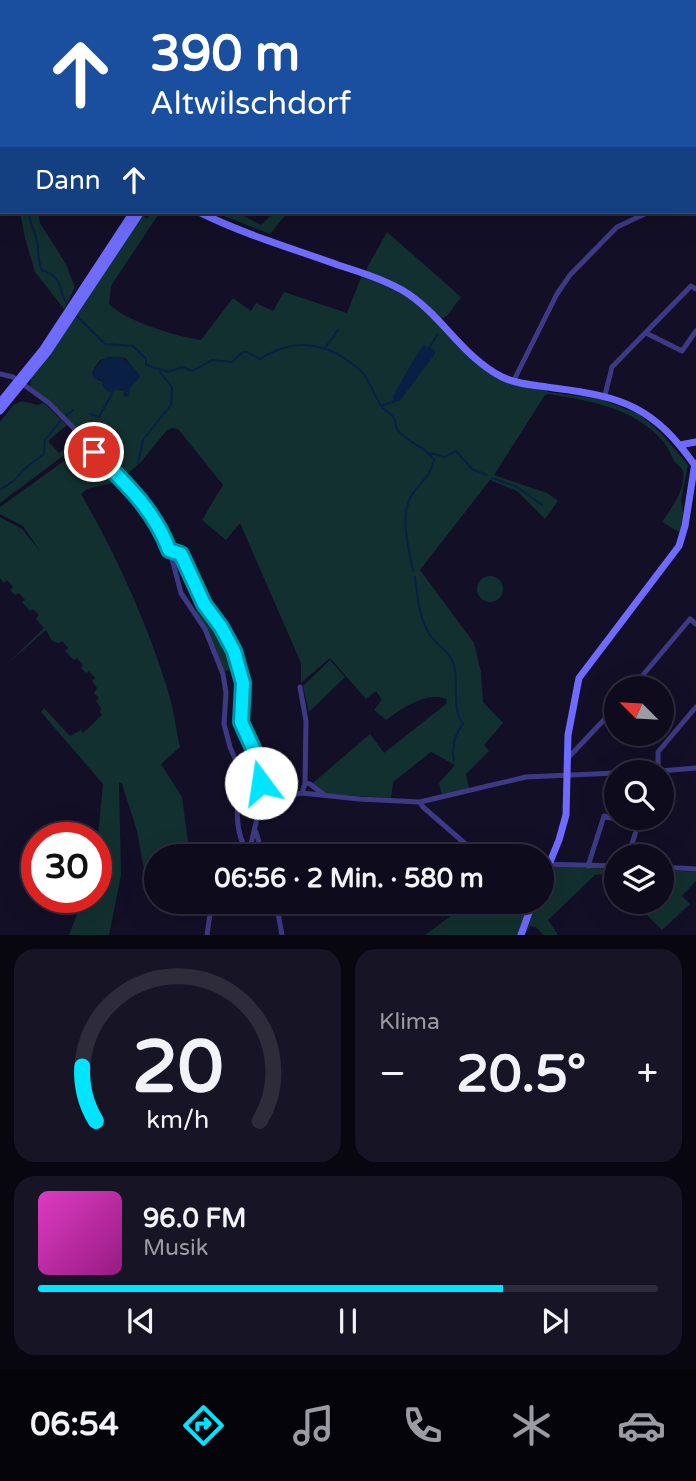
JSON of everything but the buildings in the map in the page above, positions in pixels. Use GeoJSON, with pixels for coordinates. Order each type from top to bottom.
{"type":"FeatureCollection","features":[{"type":"Feature","properties":{"kind":"main road"},"geometry":{"type":"LineString","coordinates":[[0,402],[21,383],[132,214]]}},
{"type":"Feature","properties":{"kind":"main road"},"geometry":{"type":"LineString","coordinates":[[0,411],[71,320],[140,214]]}},
{"type":"Feature","properties":{"kind":"main road"},"geometry":{"type":"LineString","coordinates":[[203,214],[243,232],[396,287],[430,311],[480,363],[513,382],[605,395],[622,400],[648,414],[696,464],[684,533],[675,553],[579,678],[568,735],[566,815],[554,844]]}},
{"type":"Feature","properties":{"kind":"main road"},"geometry":{"type":"LineString","coordinates":[[680,445],[696,442]]}},
{"type":"Feature","properties":{"kind":"main road"},"geometry":{"type":"LineString","coordinates":[[689,499],[696,492]]}},
{"type":"Feature","properties":{"kind":"main road"},"geometry":{"type":"LineString","coordinates":[[521,935],[528,914]]}},
{"type":"Feature","properties":{"kind":"street"},"geometry":{"type":"LineString","coordinates":[[625,214],[629,220]]}},
{"type":"Feature","properties":{"kind":"street"},"geometry":{"type":"LineString","coordinates":[[513,382],[557,294],[570,275],[617,227],[644,214]]}},
{"type":"Feature","properties":{"kind":"street"},"geometry":{"type":"LineString","coordinates":[[605,395],[612,367],[691,286],[696,289]]}},
{"type":"Feature","properties":{"kind":"street"},"geometry":{"type":"LineString","coordinates":[[646,333],[682,351],[696,331]]}},
{"type":"Feature","properties":{"kind":"street"},"geometry":{"type":"LineString","coordinates":[[0,374],[21,383],[49,403],[148,508],[169,550],[181,593],[205,629],[223,674],[226,693],[224,727],[243,777],[259,797]]}},
{"type":"Feature","properties":{"kind":"street"},"geometry":{"type":"LineString","coordinates":[[169,550],[181,554],[204,604],[230,643],[240,671],[243,696],[241,722],[256,755],[263,794],[259,797],[256,829],[251,844]]}},
{"type":"Feature","properties":{"kind":"street"},"geometry":{"type":"LineString","coordinates":[[192,611],[204,604]]}},
{"type":"Feature","properties":{"kind":"street"},"geometry":{"type":"LineString","coordinates":[[642,676],[690,619],[696,624]]}},
{"type":"Feature","properties":{"kind":"street"},"geometry":{"type":"LineString","coordinates":[[223,674],[240,671]]}},
{"type":"Feature","properties":{"kind":"street"},"geometry":{"type":"LineString","coordinates":[[300,687],[305,709],[305,783],[302,793]]}},
{"type":"Feature","properties":{"kind":"street"},"geometry":{"type":"LineString","coordinates":[[658,760],[658,752],[696,707]]}},
{"type":"Feature","properties":{"kind":"street"},"geometry":{"type":"LineString","coordinates":[[568,759],[604,720]]}},
{"type":"Feature","properties":{"kind":"street"},"geometry":{"type":"LineString","coordinates":[[674,770],[696,768]]}},
{"type":"Feature","properties":{"kind":"street"},"geometry":{"type":"LineString","coordinates":[[240,795],[259,797],[302,793],[420,802],[526,777],[604,774]]}},
{"type":"Feature","properties":{"kind":"street"},"geometry":{"type":"LineString","coordinates":[[242,844],[239,839],[243,777]]}},
{"type":"Feature","properties":{"kind":"street"},"geometry":{"type":"LineString","coordinates":[[305,783],[314,786],[324,796]]}},
{"type":"Feature","properties":{"kind":"street"},"geometry":{"type":"LineString","coordinates":[[420,802],[467,844]]}},
{"type":"Feature","properties":{"kind":"street"},"geometry":{"type":"LineString","coordinates":[[588,866],[604,816],[638,825],[632,844]]}},
{"type":"Feature","properties":{"kind":"street"},"geometry":{"type":"LineString","coordinates":[[256,829],[260,844]]}},
{"type":"Feature","properties":{"kind":"street"},"geometry":{"type":"LineString","coordinates":[[554,864],[604,866]]}},
{"type":"Feature","properties":{"kind":"street"},"geometry":{"type":"LineString","coordinates":[[674,868],[696,869]]}},
{"type":"Feature","properties":{"kind":"street"},"geometry":{"type":"LineString","coordinates":[[207,935],[210,914]]}},
{"type":"Feature","properties":{"kind":"street"},"geometry":{"type":"LineString","coordinates":[[278,914],[282,935]]}},
{"type":"Feature","properties":{"kind":"green space"},"geometry":{"type":"Polygon","coordinates":[[[20,214],[38,214],[40,223],[66,264],[75,288],[64,309],[35,272],[20,214]]]}},
{"type":"Feature","properties":{"kind":"green space"},"geometry":{"type":"Polygon","coordinates":[[[151,214],[159,214],[111,286],[109,304],[139,322],[179,336],[201,340],[233,298],[251,311],[256,303],[273,311],[284,292],[347,313],[362,275],[401,292],[423,308],[483,369],[548,389],[547,392],[600,399],[639,414],[661,433],[688,465],[681,500],[681,533],[662,522],[677,498],[683,479],[682,470],[663,441],[638,420],[610,407],[545,395],[494,475],[547,493],[558,501],[545,519],[517,491],[490,480],[420,570],[474,643],[481,672],[483,702],[503,723],[484,745],[489,751],[466,774],[469,788],[442,795],[439,783],[455,765],[431,752],[393,782],[391,798],[325,794],[313,783],[370,734],[384,753],[446,704],[447,699],[423,699],[386,720],[374,710],[382,700],[376,691],[366,699],[330,658],[301,683],[301,663],[240,523],[226,540],[202,520],[223,485],[179,430],[167,430],[141,462],[124,477],[30,386],[31,378],[143,216],[147,219],[151,214]],[[109,357],[100,360],[92,372],[94,378],[103,382],[102,386],[125,391],[123,396],[139,375],[125,358],[109,357]]]}},
{"type":"Feature","properties":{"kind":"green space"},"geometry":{"type":"Polygon","coordinates":[[[218,214],[241,214],[261,225],[272,214],[286,214],[270,234],[218,214]]]}},
{"type":"Feature","properties":{"kind":"green space"},"geometry":{"type":"Polygon","coordinates":[[[387,232],[461,297],[447,316],[441,319],[430,308],[367,272],[387,232]]]}},
{"type":"Feature","properties":{"kind":"green space"},"geometry":{"type":"Polygon","coordinates":[[[22,401],[37,405],[44,403],[67,425],[48,441],[59,453],[78,438],[79,444],[0,503],[0,422],[13,405],[22,401]]]}},
{"type":"Feature","properties":{"kind":"green space"},"geometry":{"type":"Polygon","coordinates":[[[85,446],[122,481],[87,489],[81,494],[131,591],[169,694],[180,747],[161,764],[182,797],[188,844],[144,844],[144,867],[137,831],[122,784],[119,782],[121,875],[109,935],[69,935],[77,913],[112,913],[112,822],[99,822],[103,784],[41,712],[44,708],[70,736],[81,730],[83,733],[102,715],[96,701],[99,698],[94,693],[97,688],[92,681],[95,678],[89,671],[86,673],[81,668],[83,665],[77,658],[74,660],[65,651],[68,648],[62,641],[52,641],[46,630],[7,664],[44,628],[36,619],[39,615],[33,609],[30,611],[22,602],[25,600],[19,593],[15,595],[10,590],[13,587],[7,580],[4,583],[0,578],[0,517],[22,529],[40,551],[23,526],[0,514],[0,507],[85,446]]]}},
{"type":"Feature","properties":{"kind":"green space"},"geometry":{"type":"Polygon","coordinates":[[[490,576],[499,580],[503,589],[499,598],[490,602],[481,598],[477,589],[481,580],[490,576]]]}},
{"type":"Feature","properties":{"kind":"green space"},"geometry":{"type":"Polygon","coordinates":[[[203,606],[225,636],[238,669],[224,671],[195,611],[203,606]]]}},
{"type":"Feature","properties":{"kind":"green space"},"geometry":{"type":"Polygon","coordinates":[[[330,660],[345,677],[309,712],[303,686],[330,660]]]}},
{"type":"Feature","properties":{"kind":"green space"},"geometry":{"type":"Polygon","coordinates":[[[554,867],[604,869],[604,875],[595,875],[548,920],[558,935],[543,935],[536,927],[530,926],[525,935],[425,935],[453,914],[554,914],[554,867]]]}},
{"type":"Feature","properties":{"kind":"green space"},"geometry":{"type":"Polygon","coordinates":[[[674,871],[696,872],[696,881],[682,896],[690,904],[662,930],[646,914],[674,914],[674,871]]]}},
{"type":"Feature","properties":{"kind":"water"},"geometry":{"type":"Polygon","coordinates":[[[425,346],[435,350],[435,354],[399,402],[395,401],[393,397],[403,378],[425,346]]]}},
{"type":"Feature","properties":{"kind":"water"},"geometry":{"type":"Polygon","coordinates":[[[122,357],[140,377],[130,388],[129,396],[124,397],[123,389],[109,392],[102,386],[100,379],[95,379],[92,372],[104,358],[122,357]]]}},
{"type":"Feature","properties":{"kind":"waterway"},"geometry":{"type":"LineString","coordinates":[[29,214],[37,241],[40,267],[58,281],[68,305]]}},
{"type":"Feature","properties":{"kind":"waterway"},"geometry":{"type":"LineString","coordinates":[[77,316],[105,344],[133,346],[146,359],[146,365],[168,372],[182,367],[192,371],[212,360],[232,362],[243,352],[260,359],[286,347],[299,345],[324,349],[360,370],[382,407],[394,418],[396,428],[434,460],[428,474],[413,493],[406,512],[406,532],[413,571]]}},
{"type":"Feature","properties":{"kind":"waterway"},"geometry":{"type":"LineString","coordinates":[[325,348],[338,330]]}},
{"type":"Feature","properties":{"kind":"waterway"},"geometry":{"type":"LineString","coordinates":[[429,348],[438,334]]}},
{"type":"Feature","properties":{"kind":"waterway"},"geometry":{"type":"LineString","coordinates":[[138,463],[143,440],[171,405],[172,387],[160,372]]}},
{"type":"Feature","properties":{"kind":"waterway"},"geometry":{"type":"LineString","coordinates":[[90,414],[99,417],[112,394]]}},
{"type":"Feature","properties":{"kind":"waterway"},"geometry":{"type":"LineString","coordinates":[[383,405],[395,401]]}},
{"type":"Feature","properties":{"kind":"waterway"},"geometry":{"type":"LineString","coordinates":[[66,416],[73,410]]}},
{"type":"Feature","properties":{"kind":"waterway"},"geometry":{"type":"LineString","coordinates":[[0,490],[44,454],[45,440],[61,420]]}},
{"type":"Feature","properties":{"kind":"waterway"},"geometry":{"type":"LineString","coordinates":[[430,453],[445,457],[456,451],[472,469],[487,475]]}},
{"type":"Feature","properties":{"kind":"waterway"},"geometry":{"type":"LineString","coordinates":[[492,478],[517,487],[542,505]]}},
{"type":"Feature","properties":{"kind":"waterway"},"geometry":{"type":"LineString","coordinates":[[415,577],[419,607],[426,629],[450,656],[454,665],[457,711],[463,724],[454,741],[454,761]]}},
{"type":"Feature","properties":{"kind":"route"},"geometry":{"type":"LineString","coordinates":[[94,452],[124,480],[148,508],[169,550],[181,554],[204,604],[230,643],[243,683],[242,729],[256,755],[261,783]]}}]}
